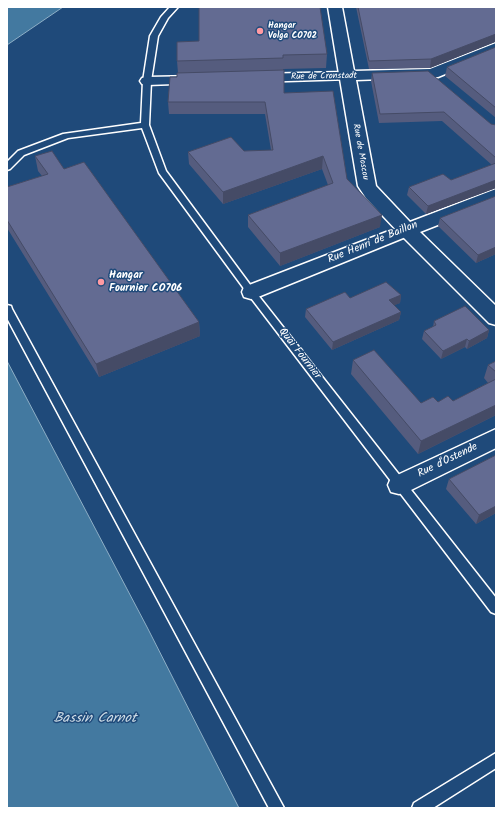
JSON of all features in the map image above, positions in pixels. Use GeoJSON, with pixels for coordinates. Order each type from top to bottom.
{"type":"FeatureCollection","features":[{"type":"Feature","properties":{"kind":"street","name":"Rue de Moscou"},"geometry":{"type":"LineString","coordinates":[[335,7],[346,76],[367,186],[372,194],[407,230],[496,318]]}},
{"type":"Feature","properties":{"kind":"street","name":"Rue de Cronstadt"},"geometry":{"type":"LineString","coordinates":[[244,79],[346,76],[438,79],[496,48]]}},
{"type":"Feature","properties":{"kind":"street"},"geometry":{"type":"LineString","coordinates":[[147,81],[212,79]]}},
{"type":"Feature","properties":{"kind":"street","name":"Rue Henri de Baillon"},"geometry":{"type":"LineString","coordinates":[[251,292],[496,195]]}},
{"type":"Feature","properties":{"kind":"street","name":"Rue d'Ostende"},"geometry":{"type":"LineString","coordinates":[[399,485],[496,438]]}},
{"type":"Feature","properties":{"kind":"lane","name":"Quai Fournier"},"geometry":{"type":"LineString","coordinates":[[174,7],[154,36],[147,81],[145,125],[162,171],[251,292],[399,485],[496,608]]}},
{"type":"Feature","properties":{"kind":"lane"},"geometry":{"type":"LineString","coordinates":[[7,167],[21,152],[66,136],[145,125]]}},
{"type":"Feature","properties":{"kind":"lane"},"geometry":{"type":"LineString","coordinates":[[7,309],[277,808]]}},
{"type":"Feature","properties":{"kind":"lane"},"geometry":{"type":"LineString","coordinates":[[419,808],[496,760]]}},
{"type":"Feature","properties":{"kind":"water"},"geometry":{"type":"Polygon","coordinates":[[[7,7],[63,7],[7,45],[7,7]]]}},
{"type":"Feature","properties":{"kind":"water","name":"Bassin Carnot"},"geometry":{"type":"Polygon","coordinates":[[[7,361],[147,627],[239,808],[7,808],[7,361]]]}},
{"type":"Feature","properties":{"kind":"building","name":"Hangar Volga CO702"},"geometry":{"type":"Polygon","coordinates":[[[199,7],[320,7],[327,54],[283,55],[283,58],[177,61],[177,42],[199,41],[199,7]]]}},
{"type":"Feature","properties":{"kind":"building"},"geometry":{"type":"Polygon","coordinates":[[[358,7],[496,7],[496,34],[431,59],[369,61],[358,7]]]}},
{"type":"Feature","properties":{"kind":"building"},"geometry":{"type":"Polygon","coordinates":[[[496,47],[495,66],[496,108],[447,67],[496,47]]]}},
{"type":"Feature","properties":{"kind":"building"},"geometry":{"type":"Polygon","coordinates":[[[284,70],[284,93],[333,91],[347,179],[382,215],[280,253],[248,215],[333,183],[323,156],[223,192],[188,152],[231,137],[244,151],[273,150],[265,102],[168,102],[170,77],[177,77],[177,73],[284,70]]]}},
{"type":"Feature","properties":{"kind":"building"},"geometry":{"type":"Polygon","coordinates":[[[428,71],[491,124],[496,125],[496,158],[444,112],[380,114],[372,73],[428,71]]]}},
{"type":"Feature","properties":{"kind":"building","name":"Hangar Fournier CO706"},"geometry":{"type":"Polygon","coordinates":[[[52,151],[64,169],[84,162],[199,322],[96,364],[7,220],[7,187],[48,174],[35,156],[52,151]]]}},
{"type":"Feature","properties":{"kind":"building"},"geometry":{"type":"Polygon","coordinates":[[[496,163],[496,180],[428,206],[409,187],[443,174],[451,180],[496,163]]]}},
{"type":"Feature","properties":{"kind":"building"},"geometry":{"type":"Polygon","coordinates":[[[496,196],[496,247],[478,255],[440,218],[496,196]]]}},
{"type":"Feature","properties":{"kind":"building"},"geometry":{"type":"Polygon","coordinates":[[[386,282],[401,295],[389,300],[401,312],[333,342],[306,309],[345,292],[350,298],[386,282]]]}},
{"type":"Feature","properties":{"kind":"building"},"geometry":{"type":"Polygon","coordinates":[[[465,306],[489,330],[469,341],[467,339],[443,351],[424,331],[436,325],[434,321],[465,306]]]}},
{"type":"Feature","properties":{"kind":"building"},"geometry":{"type":"Polygon","coordinates":[[[374,350],[421,403],[433,397],[438,402],[448,396],[453,401],[496,379],[496,405],[421,441],[353,360],[374,350]]]}},
{"type":"Feature","properties":{"kind":"building"},"geometry":{"type":"Polygon","coordinates":[[[496,361],[496,372],[488,365],[496,361]]]}},
{"type":"Feature","properties":{"kind":"building"},"geometry":{"type":"Polygon","coordinates":[[[496,455],[496,506],[479,515],[449,479],[496,455]]]}},
{"type":"Feature","properties":{"kind":"place","name":"Hangar Volga CO702"},"geometry":{"type":"Point","coordinates":[260,31]}},
{"type":"Feature","properties":{"kind":"place","name":"Hangar Fournier CO706"},"geometry":{"type":"Point","coordinates":[101,282]}}]}
